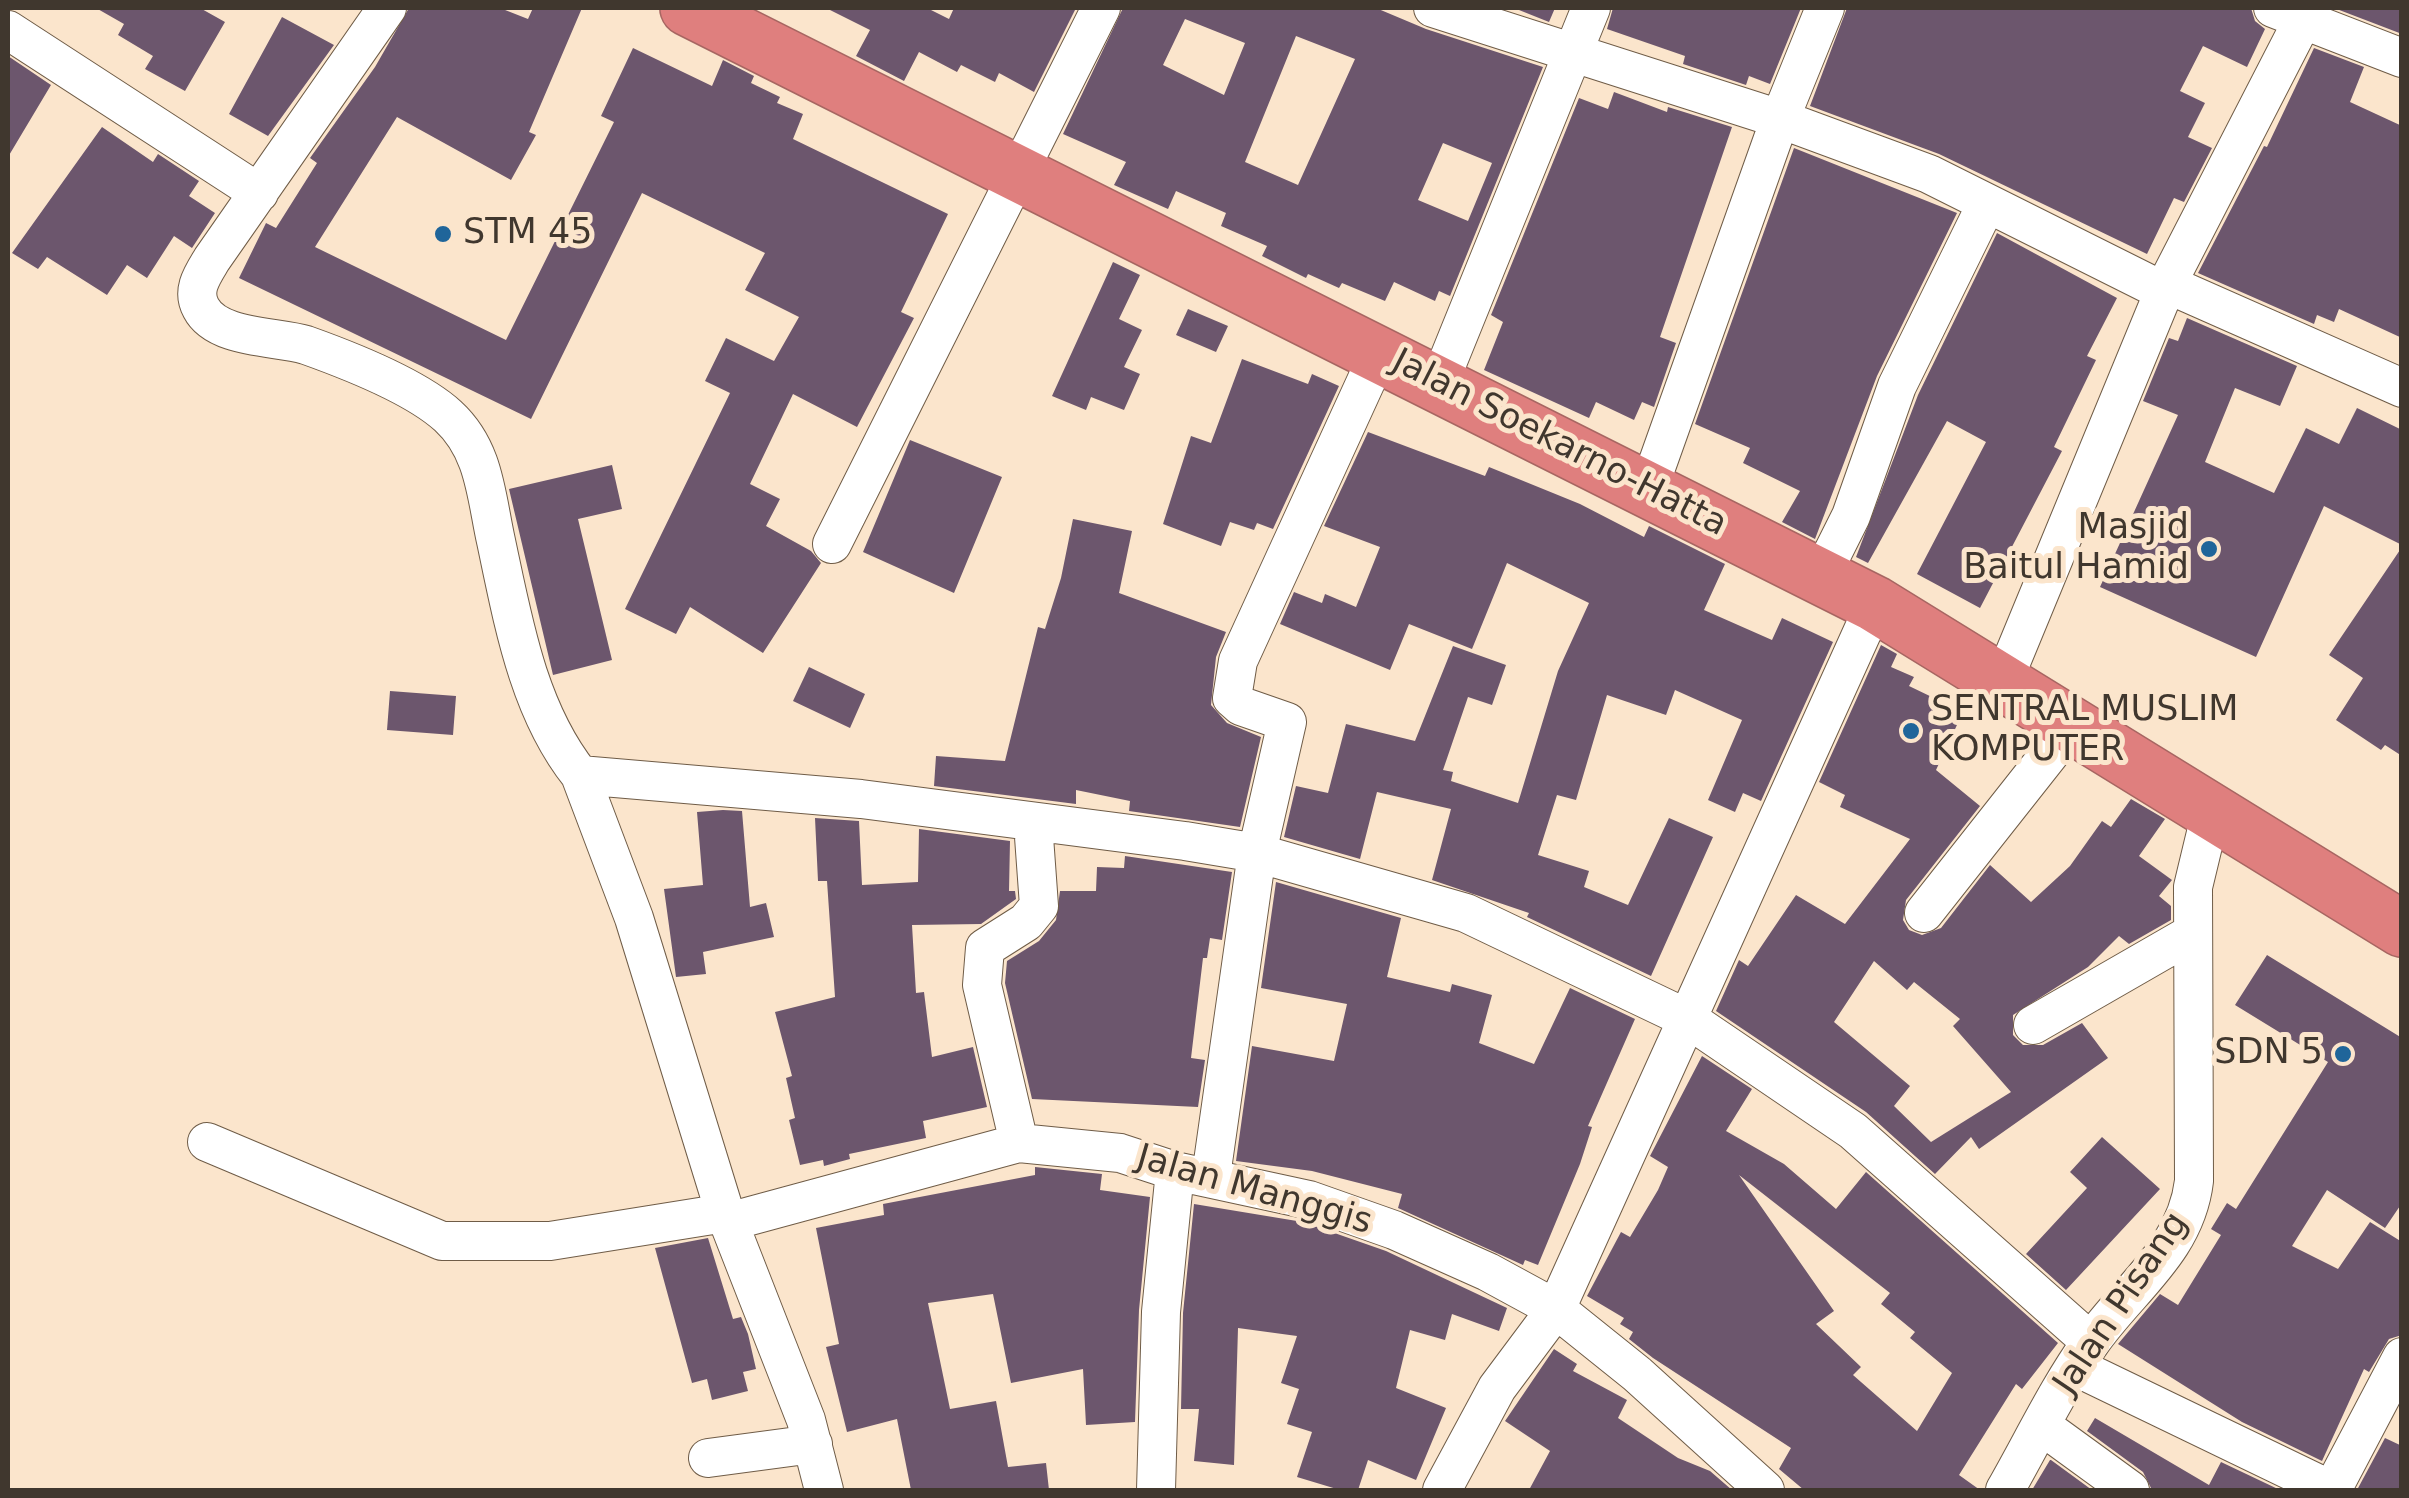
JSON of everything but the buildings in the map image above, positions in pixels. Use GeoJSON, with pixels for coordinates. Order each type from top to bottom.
{"type":"FeatureCollection","features":[{"type":"Feature","properties":{"kind":"highway","name":"Jalan Soekarno-Hatta"},"geometry":{"type":"LineString","coordinates":[[688,8],[1875,604],[2212,808],[2402,929]]}},
{"type":"Feature","properties":{"kind":"street"},"geometry":{"type":"LineString","coordinates":[[387,8],[200,279],[201,308],[225,326],[303,344],[361,367],[447,415],[481,463],[519,639],[537,699],[565,756],[580,775],[634,918],[727,1217],[812,1444],[824,1490]]}},
{"type":"Feature","properties":{"kind":"street"},"geometry":{"type":"LineString","coordinates":[[832,544],[1101,8]]}},
{"type":"Feature","properties":{"kind":"street"},"geometry":{"type":"LineString","coordinates":[[1433,8],[1780,119],[1929,174],[2166,288],[2401,387]]}},
{"type":"Feature","properties":{"kind":"street"},"geometry":{"type":"LineString","coordinates":[[1440,383],[1591,8]]}},
{"type":"Feature","properties":{"kind":"street"},"geometry":{"type":"LineString","coordinates":[[1648,490],[1780,119],[1826,8]]}},
{"type":"Feature","properties":{"kind":"street"},"geometry":{"type":"LineString","coordinates":[[2004,680],[2166,288],[2295,12],[2402,58]]}},
{"type":"Feature","properties":{"kind":"street"},"geometry":{"type":"LineString","coordinates":[[8,30],[258,193]]}},
{"type":"Feature","properties":{"kind":"street"},"geometry":{"type":"LineString","coordinates":[[1821,576],[1852,516],[1897,386],[1987,203]]}},
{"type":"Feature","properties":{"kind":"street"},"geometry":{"type":"LineString","coordinates":[[1156,1490],[1161,1312],[1287,722],[1241,706],[1232,698],[1235,672],[1379,353]]}},
{"type":"Feature","properties":{"kind":"street"},"geometry":{"type":"LineString","coordinates":[[1442,1490],[1497,1388],[1556,1309],[1875,604]]}},
{"type":"Feature","properties":{"kind":"street"},"geometry":{"type":"LineString","coordinates":[[1924,913],[2074,723]]}},
{"type":"Feature","properties":{"kind":"street"},"geometry":{"type":"LineString","coordinates":[[580,775],[860,799],[1257,853],[1466,913],[1688,1019],[1852,1131],[2083,1354],[2331,1490],[2402,1357]]}},
{"type":"Feature","properties":{"kind":"street","name":"Jalan Pisang"},"geometry":{"type":"LineString","coordinates":[[2006,1490],[2083,1354],[2168,1250],[2187,1218],[2192,1200],[2193,887],[2212,808]]}},
{"type":"Feature","properties":{"kind":"street"},"geometry":{"type":"LineString","coordinates":[[1019,1143],[982,985],[981,963],[985,948],[1026,922],[1039,906],[1033,823]]}},
{"type":"Feature","properties":{"kind":"street"},"geometry":{"type":"LineString","coordinates":[[2033,1025],[2193,933]]}},
{"type":"Feature","properties":{"kind":"street","name":"Jalan Manggis"},"geometry":{"type":"LineString","coordinates":[[207,1142],[442,1241],[550,1241],[727,1217],[1019,1143],[1120,1153],[1309,1200],[1394,1230],[1556,1309],[1636,1374],[1765,1490]]}},
{"type":"Feature","properties":{"kind":"street"},"geometry":{"type":"LineString","coordinates":[[2042,1426],[2130,1490]]}},
{"type":"Feature","properties":{"kind":"street"},"geometry":{"type":"LineString","coordinates":[[708,1458],[812,1444]]}},
{"type":"Feature","properties":{"kind":"place","name":"STM 45"},"geometry":{"type":"Point","coordinates":[443,234]}},
{"type":"Feature","properties":{"kind":"place","name":"Masjid Baitul Hamid"},"geometry":{"type":"Point","coordinates":[2209,549]}},
{"type":"Feature","properties":{"kind":"place","name":"SENTRAL MUSLIM KOMPUTER"},"geometry":{"type":"Point","coordinates":[1911,731]}},
{"type":"Feature","properties":{"kind":"place","name":"SDN 5"},"geometry":{"type":"Point","coordinates":[2343,1054]}}]}
